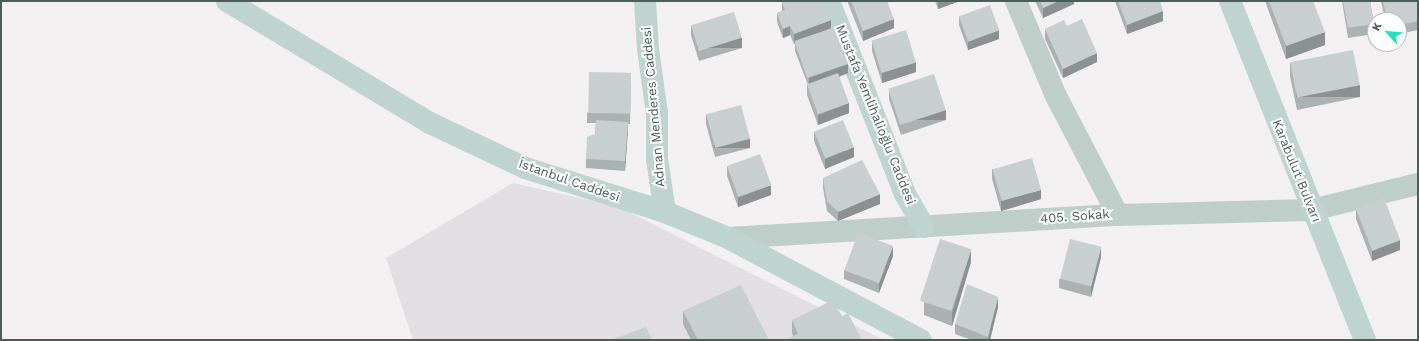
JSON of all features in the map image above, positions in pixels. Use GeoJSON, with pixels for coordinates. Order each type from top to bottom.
{"type":"FeatureCollection","features":[{"type":"Feature","properties":{"kind":"street","name":"İstanbul Caddesi"},"geometry":{"type":"LineString","coordinates":[[227,1],[436,126],[525,168],[665,212],[728,238],[921,340]]}},
{"type":"Feature","properties":{"kind":"street","name":"Adnan Menderes Caddesi"},"geometry":{"type":"LineString","coordinates":[[645,1],[648,49],[657,114],[657,159],[665,212]]}},
{"type":"Feature","properties":{"kind":"street","name":"Mustafa Yemlihalioğlu Caddesi"},"geometry":{"type":"LineString","coordinates":[[829,1],[905,194],[924,227]]}},
{"type":"Feature","properties":{"kind":"street"},"geometry":{"type":"LineString","coordinates":[[1016,1],[1056,96],[1118,215]]}},
{"type":"Feature","properties":{"kind":"street","name":"Karabulut Bulvarı"},"geometry":{"type":"LineString","coordinates":[[1230,1],[1365,340]]}},
{"type":"Feature","properties":{"kind":"street","name":"405. Sokak"},"geometry":{"type":"LineString","coordinates":[[728,238],[1118,215],[1312,210],[1418,184]]}},
{"type":"Feature","properties":{"kind":"shaded area"},"geometry":{"type":"Polygon","coordinates":[[[513,183],[619,207],[884,340],[413,340],[386,258],[513,183]]]}},
{"type":"Feature","properties":{"kind":"building"},"geometry":{"type":"Polygon","coordinates":[[[824,1],[831,20],[794,34],[790,26],[783,29],[777,13],[785,10],[782,2],[824,1]]]}},
{"type":"Feature","properties":{"kind":"building"},"geometry":{"type":"Polygon","coordinates":[[[851,1],[887,1],[894,19],[863,31],[851,1]]]}},
{"type":"Feature","properties":{"kind":"building"},"geometry":{"type":"Polygon","coordinates":[[[1040,1],[1059,1],[1043,8],[1040,1]]]}},
{"type":"Feature","properties":{"kind":"building"},"geometry":{"type":"Polygon","coordinates":[[[1118,1],[1160,1],[1163,11],[1127,25],[1118,1]]]}},
{"type":"Feature","properties":{"kind":"building"},"geometry":{"type":"Polygon","coordinates":[[[1269,1],[1313,1],[1325,32],[1286,46],[1269,1]]]}},
{"type":"Feature","properties":{"kind":"building"},"geometry":{"type":"Polygon","coordinates":[[[1343,1],[1370,1],[1372,12],[1367,12],[1367,25],[1348,28],[1343,1]]]}},
{"type":"Feature","properties":{"kind":"building"},"geometry":{"type":"Polygon","coordinates":[[[1383,1],[1418,1],[1418,21],[1407,23],[1407,12],[1385,12],[1383,1]]]}},
{"type":"Feature","properties":{"kind":"building"},"geometry":{"type":"Polygon","coordinates":[[[990,5],[999,30],[968,42],[959,16],[990,5]]]}},
{"type":"Feature","properties":{"kind":"building"},"geometry":{"type":"Polygon","coordinates":[[[734,12],[742,38],[699,51],[691,25],[734,12]]]}},
{"type":"Feature","properties":{"kind":"building"},"geometry":{"type":"Polygon","coordinates":[[[1082,19],[1097,53],[1063,69],[1045,29],[1064,20],[1067,26],[1082,19]]]}},
{"type":"Feature","properties":{"kind":"building"},"geometry":{"type":"Polygon","coordinates":[[[835,27],[848,64],[807,78],[794,41],[835,27]]]}},
{"type":"Feature","properties":{"kind":"building"},"geometry":{"type":"Polygon","coordinates":[[[906,30],[916,63],[882,73],[872,41],[906,30]]]}},
{"type":"Feature","properties":{"kind":"building"},"geometry":{"type":"Polygon","coordinates":[[[1353,50],[1360,85],[1297,98],[1290,62],[1353,50]]]}},
{"type":"Feature","properties":{"kind":"building"},"geometry":{"type":"Polygon","coordinates":[[[589,72],[631,73],[630,114],[588,113],[589,72]]]}},
{"type":"Feature","properties":{"kind":"building"},"geometry":{"type":"Polygon","coordinates":[[[838,73],[849,103],[818,114],[807,84],[838,73]]]}},
{"type":"Feature","properties":{"kind":"building"},"geometry":{"type":"Polygon","coordinates":[[[934,74],[946,110],[900,125],[888,89],[934,74]]]}},
{"type":"Feature","properties":{"kind":"building"},"geometry":{"type":"Polygon","coordinates":[[[741,105],[750,139],[715,148],[706,114],[741,105]]]}},
{"type":"Feature","properties":{"kind":"building"},"geometry":{"type":"Polygon","coordinates":[[[596,120],[628,122],[625,161],[586,159],[587,137],[595,134],[596,120]]]}},
{"type":"Feature","properties":{"kind":"building"},"geometry":{"type":"Polygon","coordinates":[[[843,120],[854,147],[825,159],[814,132],[843,120]]]}},
{"type":"Feature","properties":{"kind":"building"},"geometry":{"type":"Polygon","coordinates":[[[760,154],[771,185],[738,197],[727,166],[760,154]]]}},
{"type":"Feature","properties":{"kind":"building"},"geometry":{"type":"Polygon","coordinates":[[[1032,158],[1041,190],[1002,201],[993,169],[1032,158]]]}},
{"type":"Feature","properties":{"kind":"building"},"geometry":{"type":"Polygon","coordinates":[[[862,160],[880,194],[838,212],[827,201],[823,178],[862,160]]]}},
{"type":"Feature","properties":{"kind":"building"},"geometry":{"type":"Polygon","coordinates":[[[1384,198],[1400,240],[1372,251],[1356,209],[1384,198]]]}},
{"type":"Feature","properties":{"kind":"building"},"geometry":{"type":"Polygon","coordinates":[[[858,233],[893,246],[879,283],[844,271],[858,233]]]}},
{"type":"Feature","properties":{"kind":"building"},"geometry":{"type":"Polygon","coordinates":[[[940,239],[971,249],[951,311],[920,301],[940,239]]]}},
{"type":"Feature","properties":{"kind":"building"},"geometry":{"type":"Polygon","coordinates":[[[1070,239],[1101,247],[1091,287],[1060,279],[1070,239]]]}},
{"type":"Feature","properties":{"kind":"building"},"geometry":{"type":"Polygon","coordinates":[[[967,284],[998,297],[988,337],[955,324],[967,284]]]}},
{"type":"Feature","properties":{"kind":"building"},"geometry":{"type":"Polygon","coordinates":[[[741,285],[769,340],[698,340],[683,311],[741,285]]]}},
{"type":"Feature","properties":{"kind":"building"},"geometry":{"type":"Polygon","coordinates":[[[833,300],[842,316],[848,313],[862,340],[785,340],[798,334],[792,320],[833,300]]]}},
{"type":"Feature","properties":{"kind":"building"},"geometry":{"type":"Polygon","coordinates":[[[646,327],[652,340],[611,340],[646,327]]]}}]}
